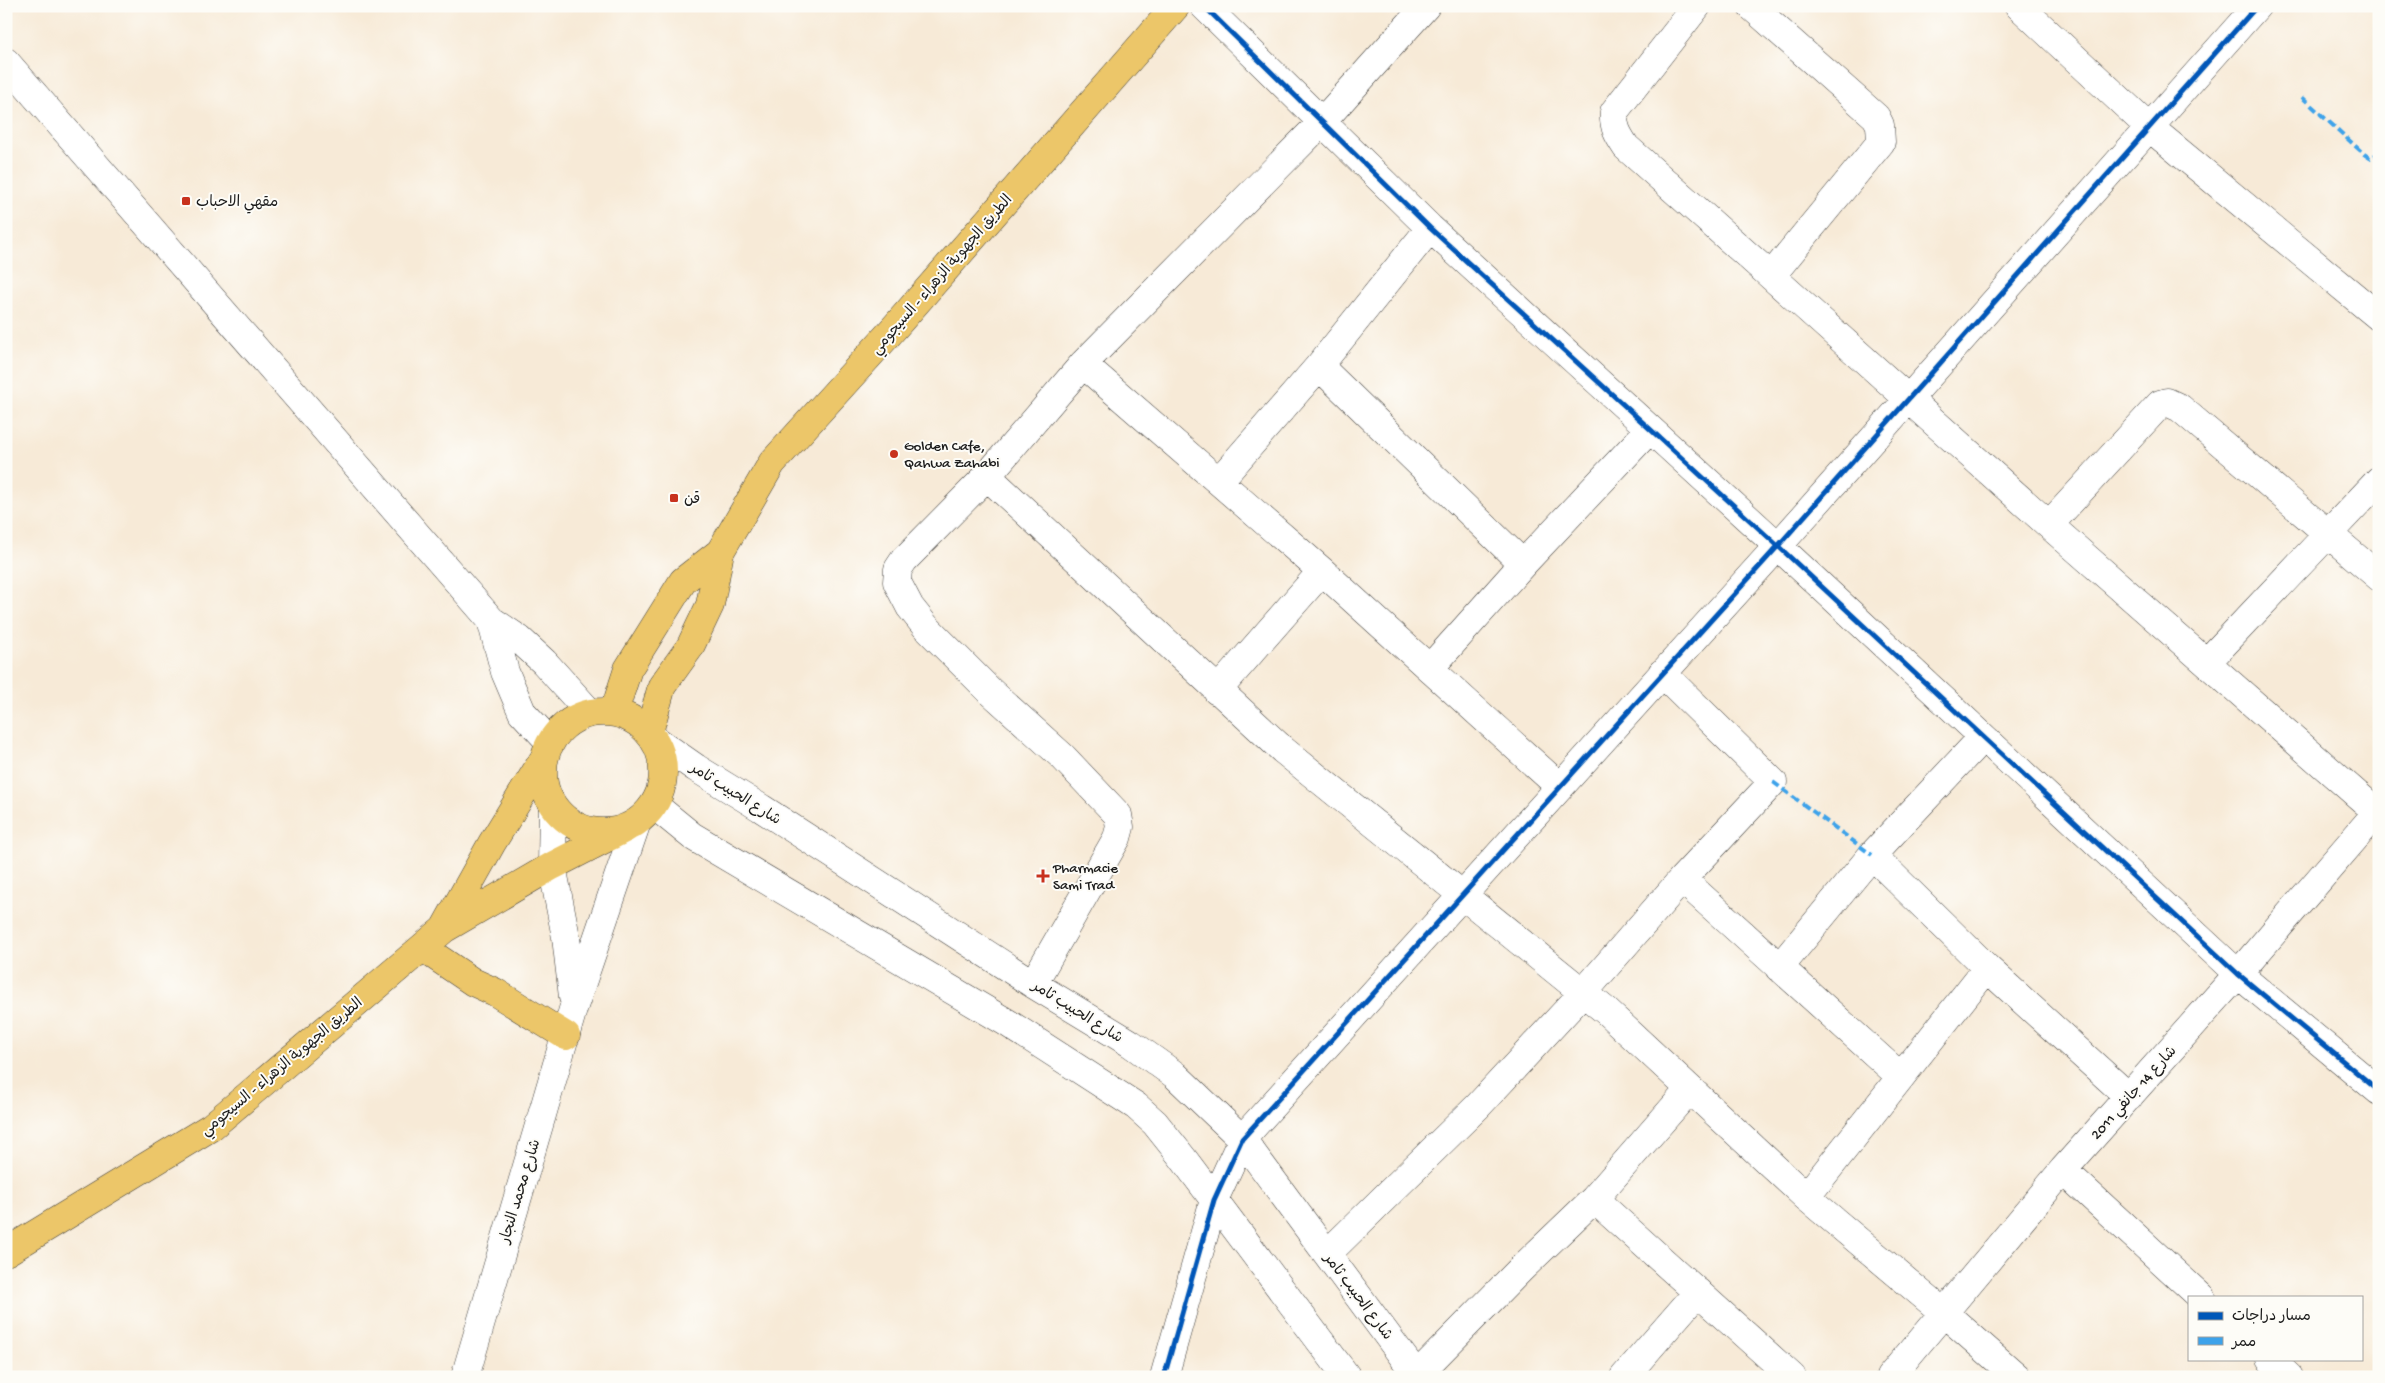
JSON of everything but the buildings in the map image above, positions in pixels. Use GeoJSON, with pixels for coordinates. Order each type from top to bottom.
{"type":"FeatureCollection","features":[{"type":"Feature","properties":{"kind":"main road","name":"الطريق الجهوية الزهراء - السيجومي"},"geometry":{"type":"LineString","coordinates":[[651,735],[662,686],[690,647],[710,605],[720,552],[772,463],[887,336],[1176,6]]}},
{"type":"Feature","properties":{"kind":"main road","name":"الطريق الجهوية الزهراء - السيجومي"},"geometry":{"type":"LineString","coordinates":[[602,712],[683,581],[720,552]]}},
{"type":"Feature","properties":{"kind":"main road"},"geometry":{"type":"LineString","coordinates":[[602,712],[633,719],[651,735],[661,753],[664,771],[661,788],[639,818],[606,832],[586,830],[567,821],[553,806],[545,792],[542,777],[546,751],[567,724],[602,712]]}},
{"type":"Feature","properties":{"kind":"main road","name":"الطريق الجهوية الزهراء - السيجومي"},"geometry":{"type":"LineString","coordinates":[[444,929],[546,751]]}},
{"type":"Feature","properties":{"kind":"main road","name":"الطريق الجهوية الزهراء - السيجومي"},"geometry":{"type":"LineString","coordinates":[[6,1252],[211,1128],[444,929],[639,818]]}},
{"type":"Feature","properties":{"kind":"main road"},"geometry":{"type":"LineString","coordinates":[[423,948],[474,982],[510,1001],[566,1036]]}},
{"type":"Feature","properties":{"kind":"street"},"geometry":{"type":"LineString","coordinates":[[1204,6],[1430,228],[1778,546],[2238,974],[2379,1091]]}},
{"type":"Feature","properties":{"kind":"street"},"geometry":{"type":"LineString","coordinates":[[1033,984],[1116,838],[1120,826],[1118,815],[1070,764],[989,690],[926,627],[910,607],[897,582],[898,568],[986,476],[1083,364],[1321,123],[1426,6]]}},
{"type":"Feature","properties":{"kind":"street"},"geometry":{"type":"LineString","coordinates":[[1697,6],[1614,112],[1614,123],[1617,133],[1626,147],[2049,524],[2378,811]]}},
{"type":"Feature","properties":{"kind":"street"},"geometry":{"type":"LineString","coordinates":[[1751,6],[1876,117],[1881,132],[1880,142],[1771,276]]}},
{"type":"Feature","properties":{"kind":"street"},"geometry":{"type":"LineString","coordinates":[[2020,6],[2149,127],[2379,317]]}},
{"type":"Feature","properties":{"kind":"street"},"geometry":{"type":"LineString","coordinates":[[1164,1377],[1214,1200],[1242,1139],[1461,894],[1778,546],[1908,397],[2257,6]]}},
{"type":"Feature","properties":{"kind":"street"},"geometry":{"type":"LineString","coordinates":[[6,62],[491,620],[519,639],[602,712]]}},
{"type":"Feature","properties":{"kind":"street"},"geometry":{"type":"LineString","coordinates":[[1219,481],[1319,366],[1430,228]]}},
{"type":"Feature","properties":{"kind":"street"},"geometry":{"type":"LineString","coordinates":[[1083,364],[1322,571],[1559,786]]}},
{"type":"Feature","properties":{"kind":"street"},"geometry":{"type":"LineString","coordinates":[[1319,366],[1523,564]]}},
{"type":"Feature","properties":{"kind":"street"},"geometry":{"type":"LineString","coordinates":[[2049,524],[2160,404],[2167,402],[2180,408],[2379,577]]}},
{"type":"Feature","properties":{"kind":"street"},"geometry":{"type":"LineString","coordinates":[[1430,668],[1523,564],[1650,430]]}},
{"type":"Feature","properties":{"kind":"street"},"geometry":{"type":"LineString","coordinates":[[986,476],[1283,750],[1606,1011],[1806,1198],[1943,1312],[2017,1377]]}},
{"type":"Feature","properties":{"kind":"street"},"geometry":{"type":"LineString","coordinates":[[2207,662],[2379,480]]}},
{"type":"Feature","properties":{"kind":"street"},"geometry":{"type":"LineString","coordinates":[[1217,691],[1322,571]]}},
{"type":"Feature","properties":{"kind":"street"},"geometry":{"type":"LineString","coordinates":[[491,620],[505,672],[522,712],[546,751]]}},
{"type":"Feature","properties":{"kind":"street"},"geometry":{"type":"LineString","coordinates":[[1327,1254],[1478,1106],[1583,993],[1682,879],[1773,782],[1662,673]]}},
{"type":"Feature","properties":{"kind":"street","name":"شارع الحبيب ثامر"},"geometry":{"type":"LineString","coordinates":[[651,735],[696,768],[769,813],[1033,984],[1130,1043],[1175,1075],[1242,1139],[1418,1376]]}},
{"type":"Feature","properties":{"kind":"street"},"geometry":{"type":"LineString","coordinates":[[1780,968],[1872,855],[1983,737]]}},
{"type":"Feature","properties":{"kind":"street"},"geometry":{"type":"LineString","coordinates":[[553,806],[552,866],[566,937],[574,1006]]}},
{"type":"Feature","properties":{"kind":"street","name":"شارع 14 جانفي 2011"},"geometry":{"type":"LineString","coordinates":[[1890,1377],[2063,1170],[2238,974],[2378,811]]}},
{"type":"Feature","properties":{"kind":"street"},"geometry":{"type":"LineString","coordinates":[[639,818],[692,836],[1006,1022],[1136,1106],[1155,1123],[1347,1377]]}},
{"type":"Feature","properties":{"kind":"street","name":"شارع محمد النجار"},"geometry":{"type":"LineString","coordinates":[[465,1377],[574,1006],[639,818]]}},
{"type":"Feature","properties":{"kind":"street"},"geometry":{"type":"LineString","coordinates":[[1872,855],[1987,968],[2129,1096]]}},
{"type":"Feature","properties":{"kind":"street"},"geometry":{"type":"LineString","coordinates":[[1682,879],[1901,1077]]}},
{"type":"Feature","properties":{"kind":"street"},"geometry":{"type":"LineString","coordinates":[[1806,1198],[1987,968]]}},
{"type":"Feature","properties":{"kind":"street"},"geometry":{"type":"LineString","coordinates":[[1418,1376],[1520,1270],[1594,1199],[1690,1090]]}},
{"type":"Feature","properties":{"kind":"street"},"geometry":{"type":"LineString","coordinates":[[2063,1170],[2200,1296]]}},
{"type":"Feature","properties":{"kind":"street"},"geometry":{"type":"LineString","coordinates":[[1594,1199],[1792,1377]]}},
{"type":"Feature","properties":{"kind":"street"},"geometry":{"type":"LineString","coordinates":[[1624,1377],[1698,1292]]}},
{"type":"Feature","properties":{"kind":"street"},"geometry":{"type":"LineString","coordinates":[[2271,1360],[2289,1377]]}},
{"type":"Feature","properties":{"kind":"marked path"},"geometry":{"type":"LineString","coordinates":[[2302,97],[2364,154],[2370,158],[2379,153]]}},
{"type":"Feature","properties":{"kind":"marked path"},"geometry":{"type":"LineString","coordinates":[[1773,782],[1872,855]]}},
{"type":"Feature","properties":{"kind":"cycle path"},"geometry":{"type":"LineString","coordinates":[[1204,6],[1430,228],[1778,546],[2238,974],[2379,1091]]}},
{"type":"Feature","properties":{"kind":"cycle path"},"geometry":{"type":"LineString","coordinates":[[1164,1377],[1214,1200],[1242,1139],[1778,546],[2257,6]]}},
{"type":"Feature","properties":{"kind":"place","name":"مقهي الاحباب"},"geometry":{"type":"Point","coordinates":[186,201]}},
{"type":"Feature","properties":{"kind":"place","name":"Golden Cafe, Qahwa Zahabi"},"geometry":{"type":"Point","coordinates":[894,454]}},
{"type":"Feature","properties":{"kind":"place","name":"قن"},"geometry":{"type":"Point","coordinates":[674,498]}},
{"type":"Feature","properties":{"kind":"place","name":"Pharmacie Sami Trad"},"geometry":{"type":"Point","coordinates":[1043,876]}}]}
